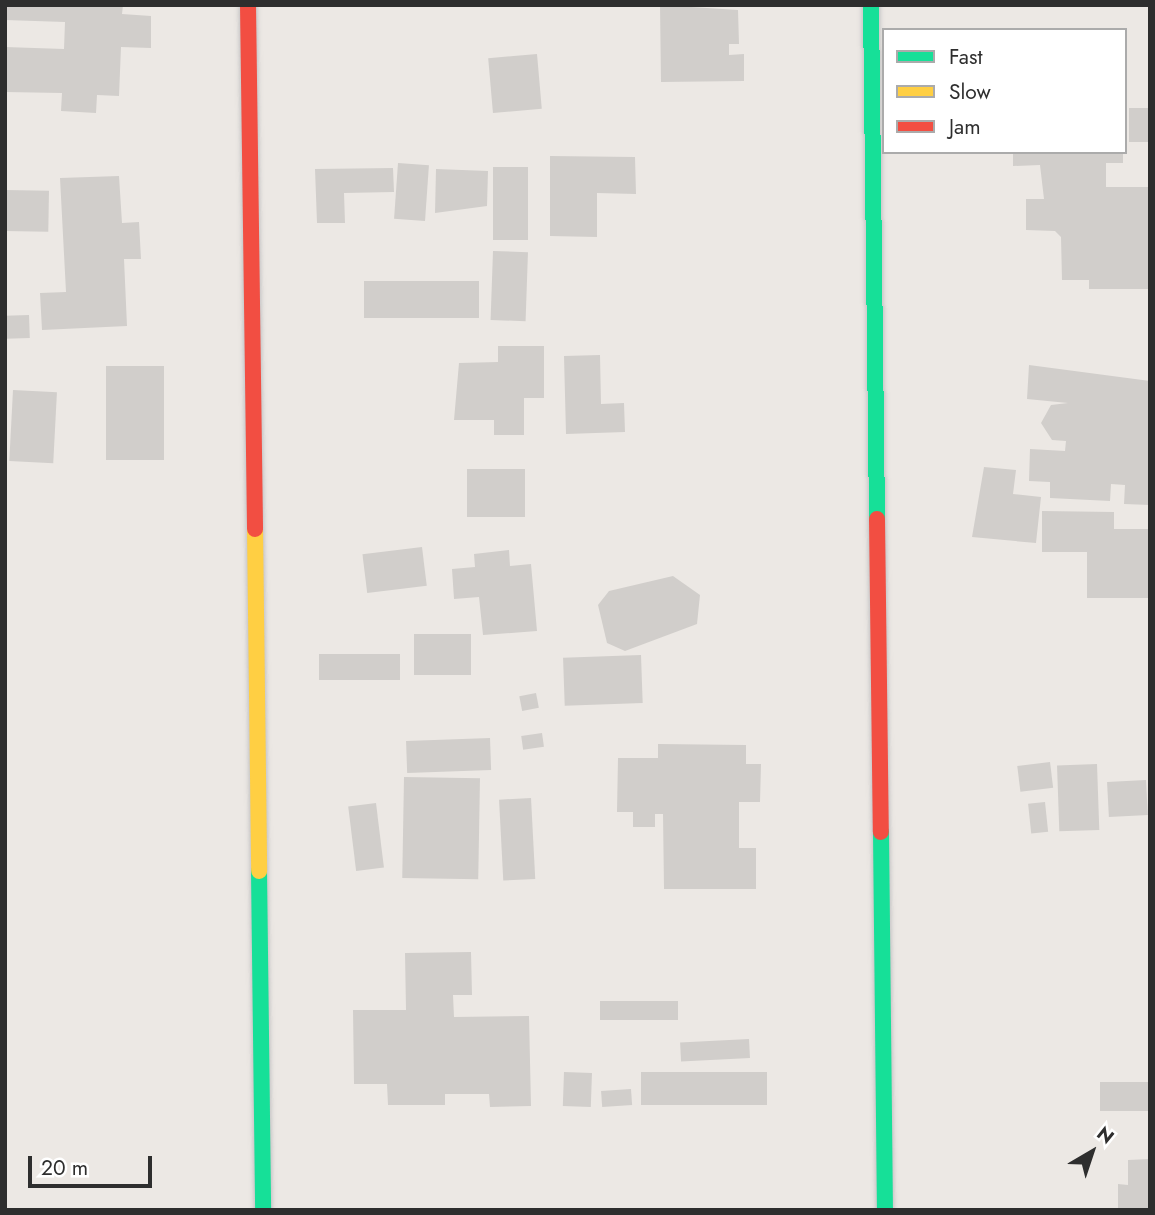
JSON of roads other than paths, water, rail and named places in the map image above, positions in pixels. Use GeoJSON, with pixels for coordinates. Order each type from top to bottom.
{"type":"FeatureCollection","features":[{"type":"Feature","properties":{"kind":"street"},"geometry":{"type":"LineString","coordinates":[[248,5],[263,1210]]}},
{"type":"Feature","properties":{"kind":"street"},"geometry":{"type":"LineString","coordinates":[[871,5],[885,1210]]}}]}
